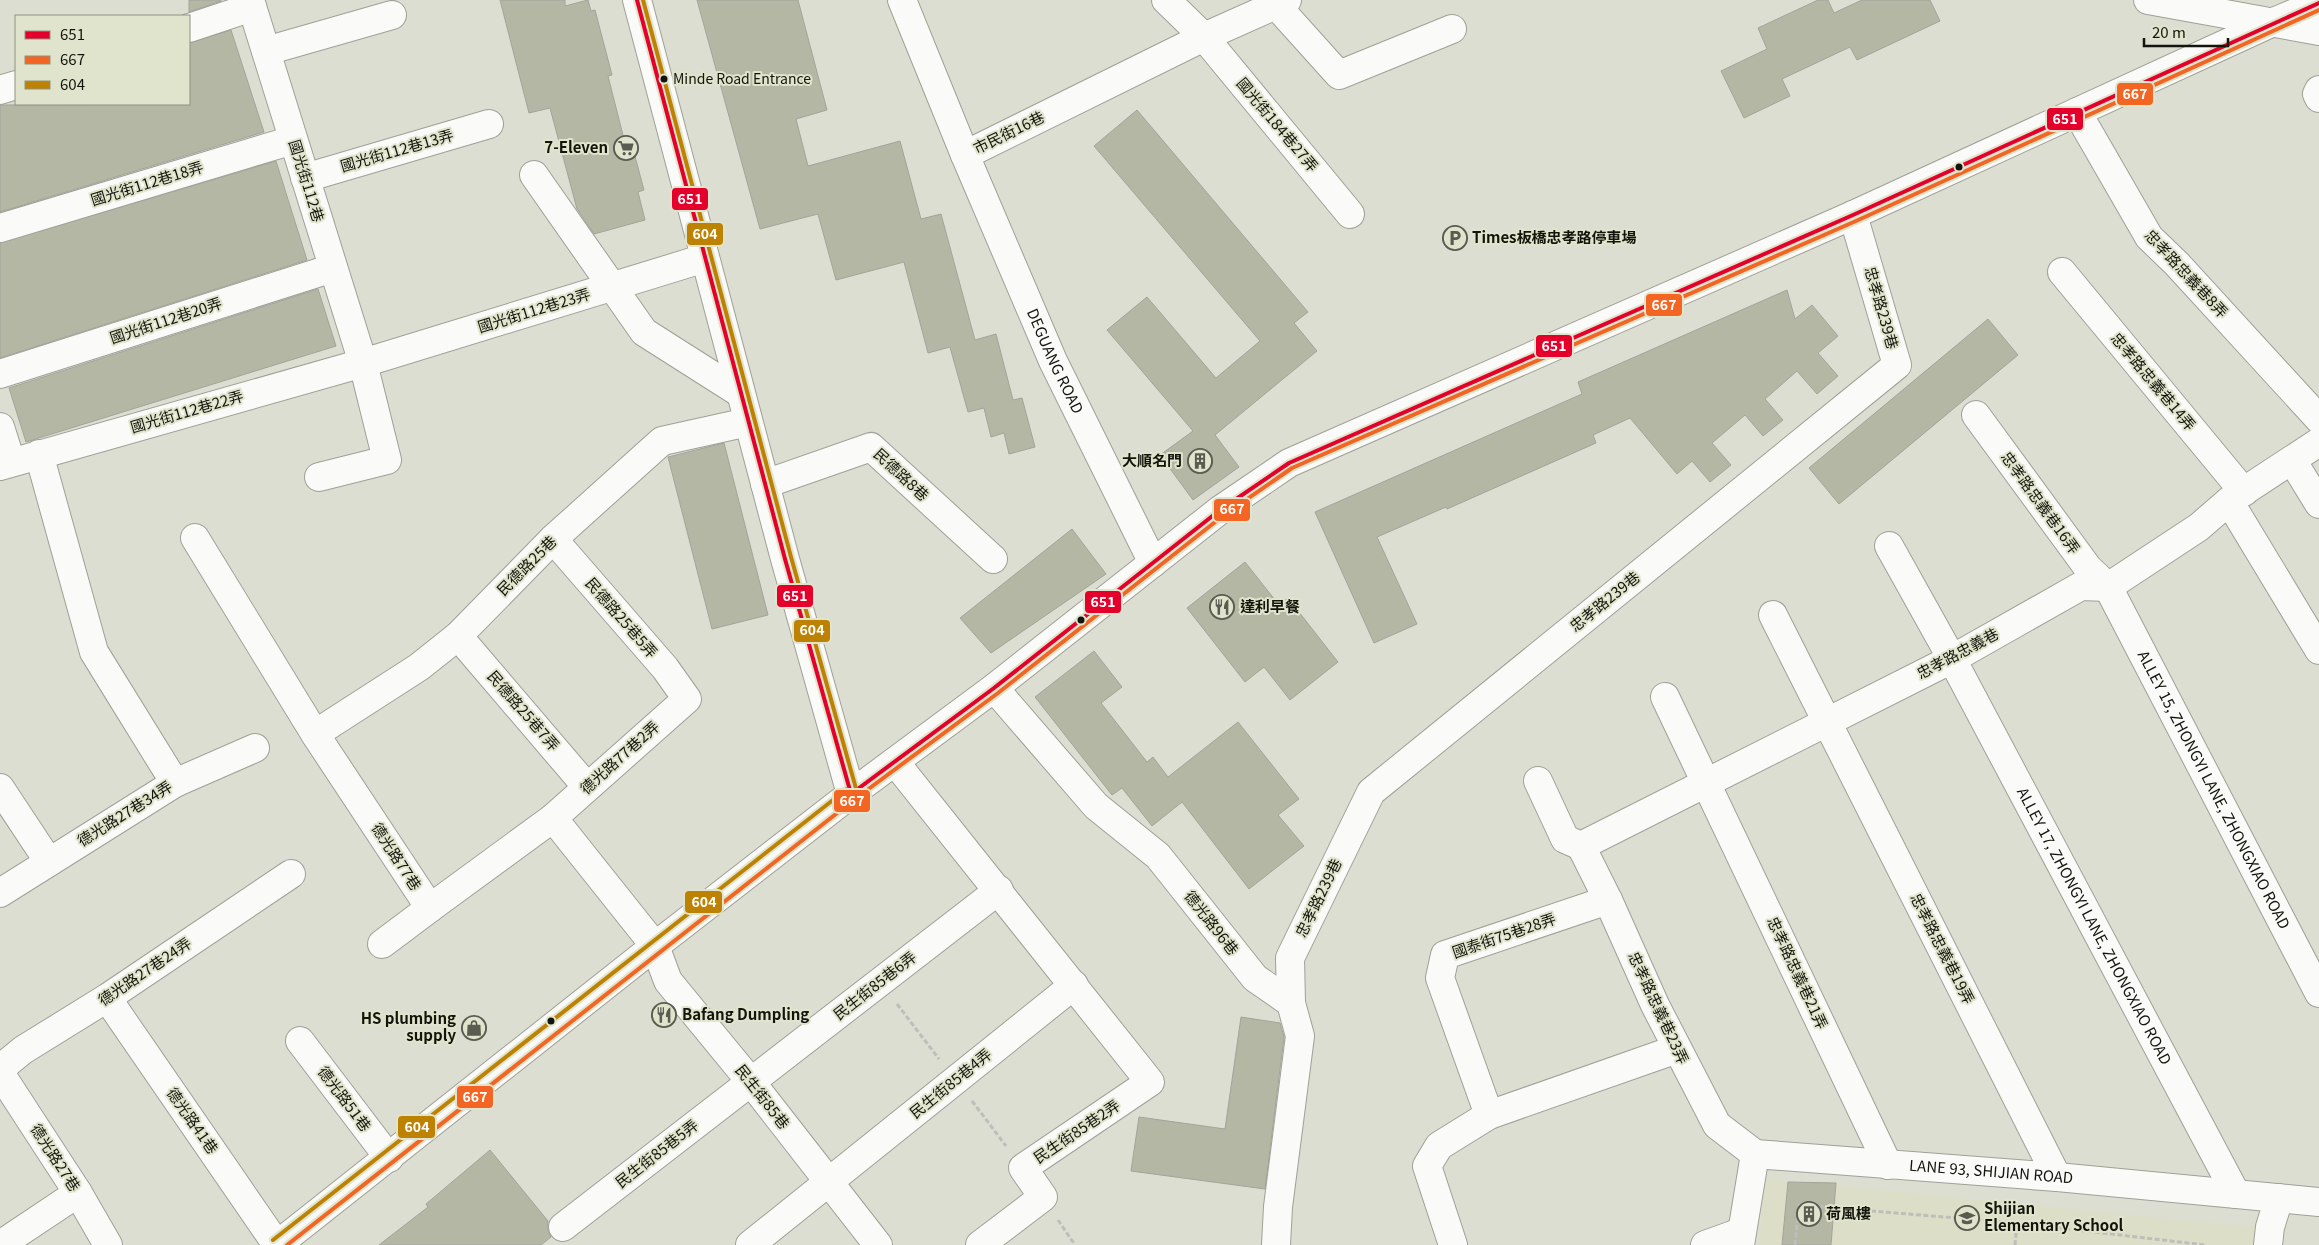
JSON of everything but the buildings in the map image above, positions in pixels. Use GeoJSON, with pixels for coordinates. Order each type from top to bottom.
{"type":"FeatureCollection","features":[{"type":"Feature","properties":{"kind":"street"},"geometry":{"type":"LineString","coordinates":[[637,0],[740,393],[851,794]]}},
{"type":"Feature","properties":{"kind":"street","name":"市民街16巷"},"geometry":{"type":"LineString","coordinates":[[902,0],[965,155],[1204,37],[1281,2]]}},
{"type":"Feature","properties":{"kind":"street","name":"國光街184巷27弄"},"geometry":{"type":"LineString","coordinates":[[1166,0],[1204,37],[1350,214]]}},
{"type":"Feature","properties":{"kind":"street"},"geometry":{"type":"LineString","coordinates":[[2148,0],[2191,4],[2319,32]]}},
{"type":"Feature","properties":{"kind":"street"},"geometry":{"type":"LineString","coordinates":[[1281,2],[1338,75],[1452,29]]}},
{"type":"Feature","properties":{"kind":"street"},"geometry":{"type":"LineString","coordinates":[[190,28],[251,3]]}},
{"type":"Feature","properties":{"kind":"street","name":"國光街112巷"},"geometry":{"type":"LineString","coordinates":[[251,3],[363,363],[388,460],[319,477]]}},
{"type":"Feature","properties":{"kind":"street"},"geometry":{"type":"LineString","coordinates":[[277,1245],[655,946],[851,794],[994,688],[1220,510],[1289,463],[1853,215],[2216,48],[2319,3]]}},
{"type":"Feature","properties":{"kind":"street"},"geometry":{"type":"LineString","coordinates":[[2191,4],[2216,48]]}},
{"type":"Feature","properties":{"kind":"street"},"geometry":{"type":"LineString","coordinates":[[266,52],[392,15]]}},
{"type":"Feature","properties":{"kind":"street"},"geometry":{"type":"LineString","coordinates":[[0,90],[15,85]]}},
{"type":"Feature","properties":{"kind":"street"},"geometry":{"type":"LineString","coordinates":[[2319,90],[2317,94],[2319,98]]}},
{"type":"Feature","properties":{"kind":"street","name":"忠孝路忠義巷8弄"},"geometry":{"type":"LineString","coordinates":[[2076,112],[2149,237],[2177,264],[2319,419]]}},
{"type":"Feature","properties":{"kind":"street","name":"國光街112巷13弄"},"geometry":{"type":"LineString","coordinates":[[305,178],[489,124]]}},
{"type":"Feature","properties":{"kind":"street","name":"國光街112巷18弄"},"geometry":{"type":"LineString","coordinates":[[0,228],[293,140]]}},
{"type":"Feature","properties":{"kind":"street","name":"DEGUANG ROAD"},"geometry":{"type":"LineString","coordinates":[[965,155],[1053,361],[1153,563]]}},
{"type":"Feature","properties":{"kind":"street"},"geometry":{"type":"LineString","coordinates":[[534,175],[611,288],[644,332],[740,393]]}},
{"type":"Feature","properties":{"kind":"street","name":"忠孝路239巷"},"geometry":{"type":"LineString","coordinates":[[1291,1003],[1290,958],[1371,792],[1897,365],[1853,215]]}},
{"type":"Feature","properties":{"kind":"street","name":"國光街112巷23弄"},"geometry":{"type":"LineString","coordinates":[[363,363],[705,258]]}},
{"type":"Feature","properties":{"kind":"street","name":"國光街112巷20弄"},"geometry":{"type":"LineString","coordinates":[[0,374],[333,268]]}},
{"type":"Feature","properties":{"kind":"street","name":"忠孝路忠義巷14弄"},"geometry":{"type":"LineString","coordinates":[[2062,272],[2236,496],[2319,650]]}},
{"type":"Feature","properties":{"kind":"street","name":"國光街112巷22弄"},"geometry":{"type":"LineString","coordinates":[[6,464],[363,363]]}},
{"type":"Feature","properties":{"kind":"street","name":"忠孝路忠義巷16弄"},"geometry":{"type":"LineString","coordinates":[[1976,415],[2088,568],[2108,587]]}},
{"type":"Feature","properties":{"kind":"street","name":"民德路25巷"},"geometry":{"type":"LineString","coordinates":[[315,734],[419,667],[458,636],[553,539],[662,441],[748,422]]}},
{"type":"Feature","properties":{"kind":"street"},"geometry":{"type":"LineString","coordinates":[[0,427],[6,464]]}},
{"type":"Feature","properties":{"kind":"street"},"geometry":{"type":"LineString","coordinates":[[2108,587],[2199,527],[2236,496],[2319,442]]}},
{"type":"Feature","properties":{"kind":"street","name":"民德路8巷"},"geometry":{"type":"LineString","coordinates":[[765,484],[870,446],[993,559]]}},
{"type":"Feature","properties":{"kind":"street"},"geometry":{"type":"LineString","coordinates":[[39,454],[94,652],[174,783]]}},
{"type":"Feature","properties":{"kind":"street"},"geometry":{"type":"LineString","coordinates":[[2292,460],[2319,504]]}},
{"type":"Feature","properties":{"kind":"street","name":"德光路77巷"},"geometry":{"type":"LineString","coordinates":[[195,538],[315,734],[430,908]]}},
{"type":"Feature","properties":{"kind":"street","name":"民德路25巷5弄"},"geometry":{"type":"LineString","coordinates":[[553,539],[665,668],[687,699]]}},
{"type":"Feature","properties":{"kind":"street","name":"ALLEY 17, ZHONGYI LANE, ZHONGXIAO ROAD"},"geometry":{"type":"LineString","coordinates":[[1889,546],[1952,659],[2236,1194]]}},
{"type":"Feature","properties":{"kind":"street","name":"忠孝路忠義巷"},"geometry":{"type":"LineString","coordinates":[[1580,846],[1952,659],[2081,586],[2108,587]]}},
{"type":"Feature","properties":{"kind":"street","name":"ALLEY 15, ZHONGYI LANE, ZHONGXIAO ROAD"},"geometry":{"type":"LineString","coordinates":[[2108,587],[2319,993]]}},
{"type":"Feature","properties":{"kind":"street","name":"忠孝路忠義巷19弄"},"geometry":{"type":"LineString","coordinates":[[1773,615],[2057,1177]]}},
{"type":"Feature","properties":{"kind":"street","name":"民德路25巷7弄"},"geometry":{"type":"LineString","coordinates":[[458,636],[587,787]]}},
{"type":"Feature","properties":{"kind":"street","name":"德光路96巷"},"geometry":{"type":"LineString","coordinates":[[994,688],[1096,806],[1158,856],[1254,978],[1291,1003]]}},
{"type":"Feature","properties":{"kind":"street","name":"忠孝路忠義巷21弄"},"geometry":{"type":"LineString","coordinates":[[1665,697],[1888,1165]]}},
{"type":"Feature","properties":{"kind":"street","name":"德光路77巷2弄"},"geometry":{"type":"LineString","coordinates":[[553,818],[687,699]]}},
{"type":"Feature","properties":{"kind":"street","name":"德光路27巷34弄"},"geometry":{"type":"LineString","coordinates":[[0,893],[174,783],[255,748]]}},
{"type":"Feature","properties":{"kind":"street"},"geometry":{"type":"LineString","coordinates":[[895,762],[1074,985]]}},
{"type":"Feature","properties":{"kind":"street"},"geometry":{"type":"LineString","coordinates":[[1538,781],[1565,839],[1580,846]]}},
{"type":"Feature","properties":{"kind":"street"},"geometry":{"type":"LineString","coordinates":[[0,788],[49,862]]}},
{"type":"Feature","properties":{"kind":"street"},"geometry":{"type":"LineString","coordinates":[[382,944],[553,818],[655,946]]}},
{"type":"Feature","properties":{"kind":"street","name":"忠孝路忠義巷23弄"},"geometry":{"type":"LineString","coordinates":[[1580,846],[1608,900],[1677,1049],[1717,1125],[1755,1154]]}},
{"type":"Feature","properties":{"kind":"street","name":"德光路27巷24弄"},"geometry":{"type":"LineString","coordinates":[[1,1076],[23,1050],[107,998],[291,874]]}},
{"type":"Feature","properties":{"kind":"street","name":"民生街85巷6弄"},"geometry":{"type":"LineString","coordinates":[[751,1082],[998,890]]}},
{"type":"Feature","properties":{"kind":"street","name":"國泰街75巷28弄"},"geometry":{"type":"LineString","coordinates":[[1489,1114],[1440,978],[1445,955],[1608,900]]}},
{"type":"Feature","properties":{"kind":"street","name":"民生街85巷"},"geometry":{"type":"LineString","coordinates":[[655,946],[668,981],[751,1082],[878,1245]]}},
{"type":"Feature","properties":{"kind":"street","name":"民生街85巷2弄"},"geometry":{"type":"LineString","coordinates":[[980,1245],[1043,1197],[1023,1168],[1150,1082],[1074,985]]}},
{"type":"Feature","properties":{"kind":"street","name":"民生街85巷4弄"},"geometry":{"type":"LineString","coordinates":[[750,1245],[1074,985]]}},
{"type":"Feature","properties":{"kind":"street","name":"德光路41巷"},"geometry":{"type":"LineString","coordinates":[[107,998],[277,1245]]}},
{"type":"Feature","properties":{"kind":"street"},"geometry":{"type":"LineString","coordinates":[[1276,1245],[1278,1208],[1300,1036],[1291,1003]]}},
{"type":"Feature","properties":{"kind":"street","name":"德光路51巷"},"geometry":{"type":"LineString","coordinates":[[300,1041],[389,1158]]}},
{"type":"Feature","properties":{"kind":"street"},"geometry":{"type":"LineString","coordinates":[[1453,1245],[1427,1166],[1439,1146],[1489,1114],[1677,1049]]}},
{"type":"Feature","properties":{"kind":"street","name":"德光路27巷"},"geometry":{"type":"LineString","coordinates":[[1,1076],[78,1193],[108,1245]]}},
{"type":"Feature","properties":{"kind":"street","name":"民生街85巷5弄"},"geometry":{"type":"LineString","coordinates":[[564,1227],[751,1082]]}},
{"type":"Feature","properties":{"kind":"street"},"geometry":{"type":"LineString","coordinates":[[1705,1245],[1741,1238],[1755,1154]]}},
{"type":"Feature","properties":{"kind":"street","name":"LANE 93, SHIJIAN ROAD"},"geometry":{"type":"LineString","coordinates":[[1755,1154],[2057,1177],[2319,1202]]}},
{"type":"Feature","properties":{"kind":"street"},"geometry":{"type":"LineString","coordinates":[[0,1245],[78,1193]]}},
{"type":"Feature","properties":{"kind":"street"},"geometry":{"type":"LineString","coordinates":[[2268,1245],[2270,1227],[2279,1198]]}},
{"type":"Feature","properties":{"kind":"path"},"geometry":{"type":"LineString","coordinates":[[1795,1245],[1799,1205],[2017,1224],[2205,1245]]}},
{"type":"Feature","properties":{"kind":"path"},"geometry":{"type":"LineString","coordinates":[[2015,1245],[2017,1224]]}},
{"type":"Feature","properties":{"kind":"shaded area","name":"Shijian Elementary School"},"geometry":{"type":"Polygon","coordinates":[[[1766,1179],[2268,1228],[2266,1245],[1759,1245],[1766,1179]]]}},
{"type":"Feature","properties":{"kind":"transit line","name":"651"},"geometry":{"type":"LineString","coordinates":[[637,0],[785,559],[851,794]]}},
{"type":"Feature","properties":{"kind":"transit line","name":"604"},"geometry":{"type":"LineString","coordinates":[[643,0],[791,557],[857,792]]}},
{"type":"Feature","properties":{"kind":"transit line","name":"651"},"geometry":{"type":"LineString","coordinates":[[851,794],[994,688],[1220,510],[1289,463],[1853,215],[2319,3]]}},
{"type":"Feature","properties":{"kind":"transit line","name":"667"},"geometry":{"type":"LineString","coordinates":[[287,1245],[855,799],[998,693],[1224,515],[1292,468],[1856,221],[2319,10]]}},
{"type":"Feature","properties":{"kind":"transit line","name":"604"},"geometry":{"type":"LineString","coordinates":[[273,1240],[847,789]]}},
{"type":"Feature","properties":{"kind":"place","name":"Minde Road Entrance"},"geometry":{"type":"Point","coordinates":[664,79]}},
{"type":"Feature","properties":{"kind":"place","name":"7-Eleven"},"geometry":{"type":"Point","coordinates":[626,148]}},
{"type":"Feature","properties":{"kind":"place","name":"Times板橋忠孝路停車場"},"geometry":{"type":"Point","coordinates":[1455,238]}},
{"type":"Feature","properties":{"kind":"place","name":"大順名門"},"geometry":{"type":"Point","coordinates":[1200,461]}},
{"type":"Feature","properties":{"kind":"place","name":"達利早餐"},"geometry":{"type":"Point","coordinates":[1222,607]}},
{"type":"Feature","properties":{"kind":"place","name":"Bafang Dumpling"},"geometry":{"type":"Point","coordinates":[664,1015]}},
{"type":"Feature","properties":{"kind":"place","name":"HS plumbing supply"},"geometry":{"type":"Point","coordinates":[474,1028]}},
{"type":"Feature","properties":{"kind":"place","name":"荷風樓"},"geometry":{"type":"Point","coordinates":[1809,1214]}},
{"type":"Feature","properties":{"kind":"place","name":"Shijian Elementary School"},"geometry":{"type":"Point","coordinates":[1967,1218]}}]}
